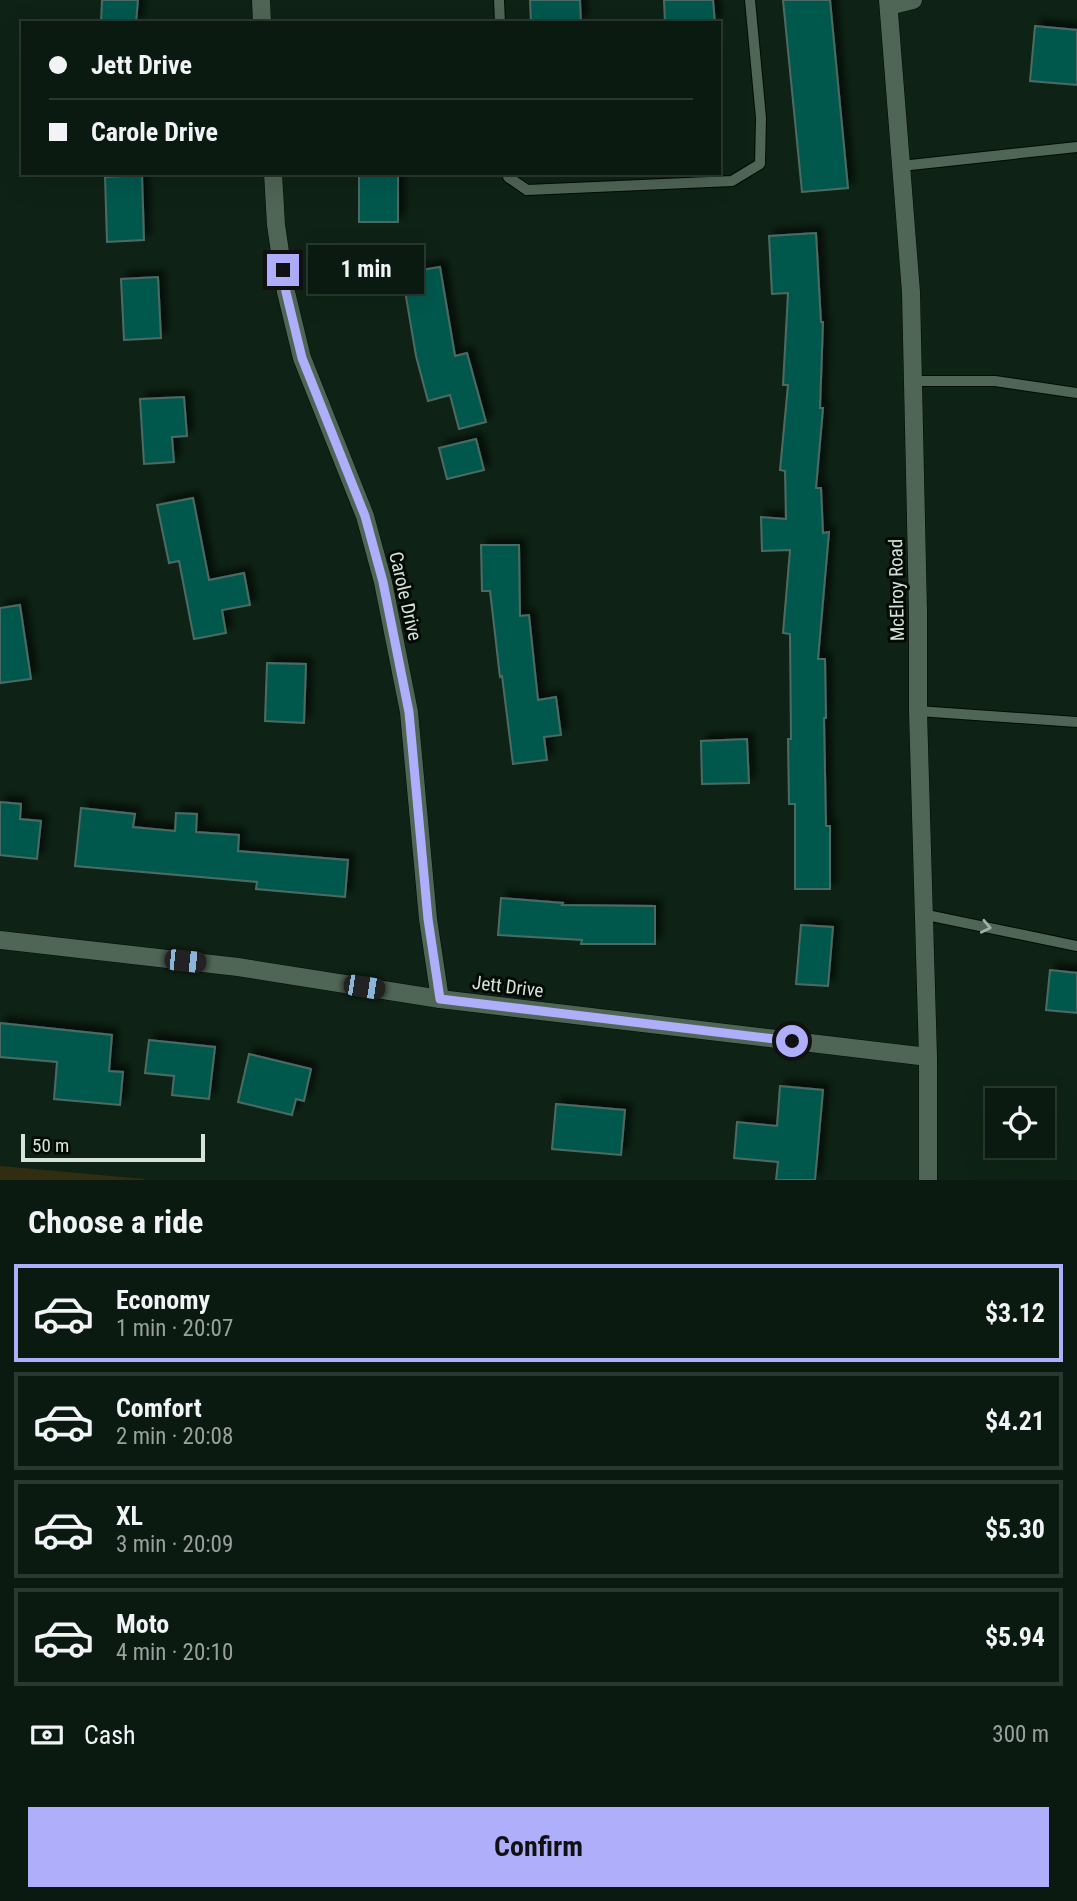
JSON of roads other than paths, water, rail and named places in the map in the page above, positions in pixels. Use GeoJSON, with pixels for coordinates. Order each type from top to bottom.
{"type":"FeatureCollection","features":[{"type":"Feature","properties":{"kind":"street"},"geometry":{"type":"LineString","coordinates":[[261,0],[262,21]]}},
{"type":"Feature","properties":{"kind":"street"},"geometry":{"type":"LineString","coordinates":[[888,3],[913,0]]}},
{"type":"Feature","properties":{"kind":"street","name":"McElroy Road"},"geometry":{"type":"LineString","coordinates":[[888,3],[911,292],[922,914],[928,1058],[928,1180]]}},
{"type":"Feature","properties":{"kind":"street","name":"Carole Drive"},"geometry":{"type":"LineString","coordinates":[[273,175],[276,225],[286,292],[302,358],[365,516],[383,582],[409,712],[428,919],[440,999]]}},
{"type":"Feature","properties":{"kind":"street","name":"Jett Drive"},"geometry":{"type":"LineString","coordinates":[[0,940],[238,967],[440,999],[928,1058]]}},
{"type":"Feature","properties":{"kind":"lane"},"geometry":{"type":"LineString","coordinates":[[499,0],[500,21]]}},
{"type":"Feature","properties":{"kind":"lane"},"geometry":{"type":"LineString","coordinates":[[508,175],[527,190],[732,181],[760,164],[761,118],[750,0]]}},
{"type":"Feature","properties":{"kind":"lane"},"geometry":{"type":"LineString","coordinates":[[901,166],[1077,147]]}},
{"type":"Feature","properties":{"kind":"lane"},"geometry":{"type":"LineString","coordinates":[[914,381],[995,380],[1077,393]]}},
{"type":"Feature","properties":{"kind":"lane"},"geometry":{"type":"LineString","coordinates":[[918,711],[1077,722]]}},
{"type":"Feature","properties":{"kind":"lane"},"geometry":{"type":"LineString","coordinates":[[922,914],[1077,946]]}}]}
